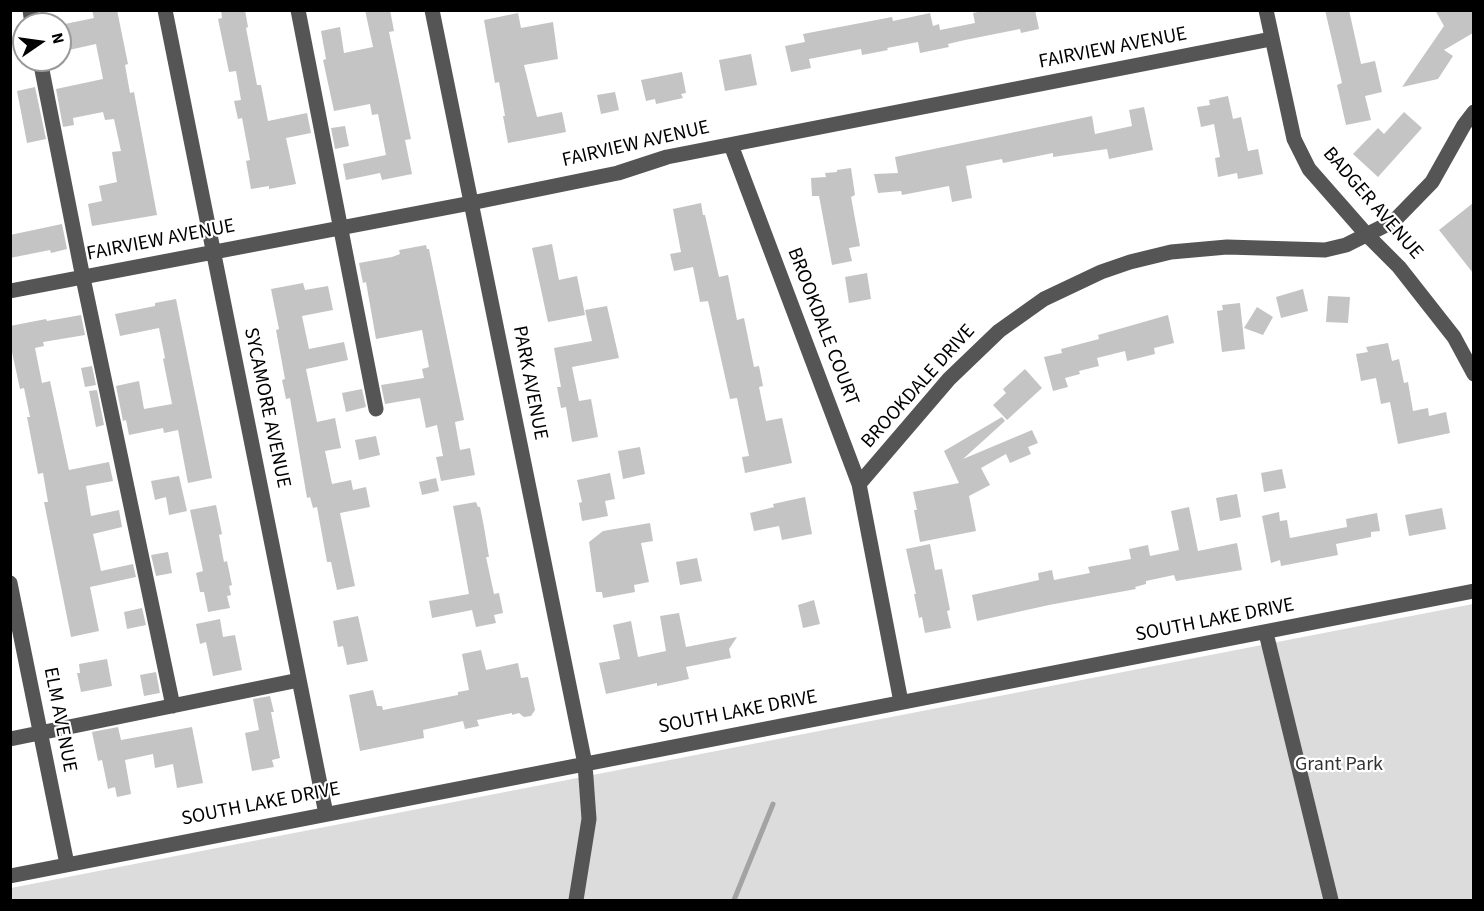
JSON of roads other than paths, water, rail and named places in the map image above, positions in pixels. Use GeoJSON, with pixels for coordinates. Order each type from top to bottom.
{"type":"FeatureCollection","features":[{"type":"Feature","properties":{"kind":"street","name":"SYCAMORE AVENUE"},"geometry":{"type":"LineString","coordinates":[[165,10],[326,814]]}},
{"type":"Feature","properties":{"kind":"street"},"geometry":{"type":"LineString","coordinates":[[298,10],[376,410]]}},
{"type":"Feature","properties":{"kind":"street","name":"PARK AVENUE"},"geometry":{"type":"LineString","coordinates":[[432,10],[585,764],[589,819],[576,900]]}},
{"type":"Feature","properties":{"kind":"street","name":"BADGER AVENUE"},"geometry":{"type":"LineString","coordinates":[[1266,10],[1294,139],[1309,169],[1367,235],[1399,267],[1454,337],[1473,374]]}},
{"type":"Feature","properties":{"kind":"street","name":"FAIRVIEW AVENUE"},"geometry":{"type":"LineString","coordinates":[[10,291],[471,203],[618,173],[667,157],[1271,39]]}},
{"type":"Feature","properties":{"kind":"street"},"geometry":{"type":"LineString","coordinates":[[42,72],[173,706]]}},
{"type":"Feature","properties":{"kind":"street","name":"BROOKDALE DRIVE"},"geometry":{"type":"LineString","coordinates":[[858,484],[949,380],[999,331],[1044,299],[1101,272],[1171,252],[1227,247],[1325,250],[1347,244],[1394,221],[1432,182],[1473,112]]}},
{"type":"Feature","properties":{"kind":"street","name":"BROOKDALE COURT"},"geometry":{"type":"LineString","coordinates":[[731,145],[858,484],[901,702]]}},
{"type":"Feature","properties":{"kind":"street","name":"ELM AVENUE"},"geometry":{"type":"LineString","coordinates":[[10,583],[67,864]]}},
{"type":"Feature","properties":{"kind":"street","name":"SOUTH LAKE DRIVE"},"geometry":{"type":"LineString","coordinates":[[10,876],[1473,591]]}},
{"type":"Feature","properties":{"kind":"street"},"geometry":{"type":"LineString","coordinates":[[1266,633],[1331,900]]}},
{"type":"Feature","properties":{"kind":"street"},"geometry":{"type":"LineString","coordinates":[[10,739],[300,680]]}},
{"type":"Feature","properties":{"kind":"waterway"},"geometry":{"type":"LineString","coordinates":[[734,900],[773,804]]}},
{"type":"Feature","properties":{"kind":"park label","name":"Grant Park"},"geometry":{"type":"Point","coordinates":[1339,766]}}]}
